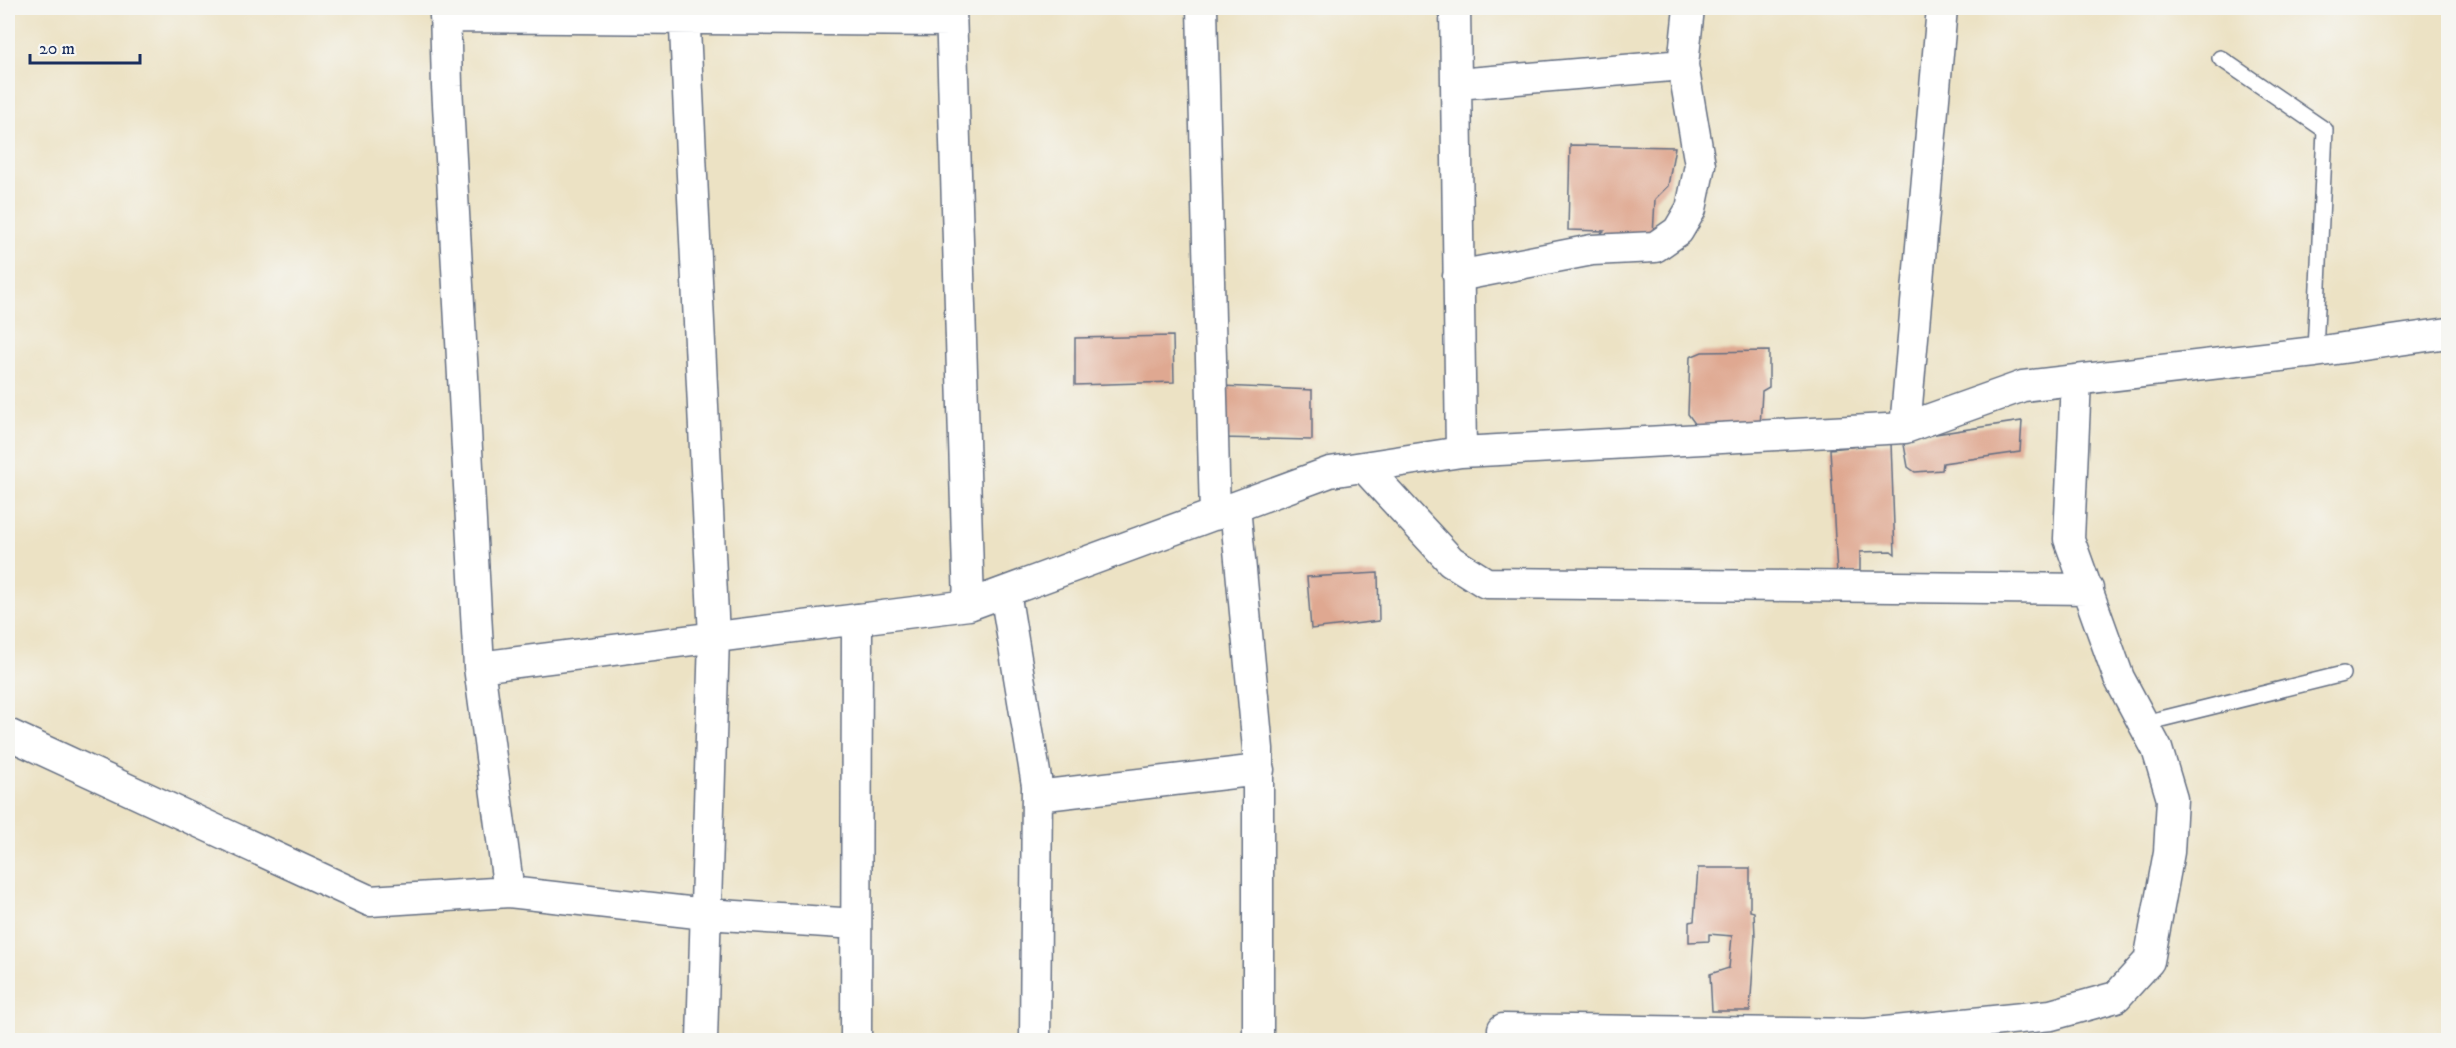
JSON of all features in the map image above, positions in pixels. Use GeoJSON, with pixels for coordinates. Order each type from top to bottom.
{"type":"FeatureCollection","features":[{"type":"Feature","properties":{"kind":"street"},"geometry":{"type":"LineString","coordinates":[[1202,8],[1225,511],[1259,770],[1258,1041]]}},
{"type":"Feature","properties":{"kind":"street"},"geometry":{"type":"LineString","coordinates":[[1455,8],[1461,452]]}},
{"type":"Feature","properties":{"kind":"street"},"geometry":{"type":"LineString","coordinates":[[1458,276],[1592,250],[1655,247],[1678,231],[1691,209],[1700,165],[1683,65],[1689,8]]}},
{"type":"Feature","properties":{"kind":"street"},"geometry":{"type":"LineString","coordinates":[[1905,428],[1942,8]]}},
{"type":"Feature","properties":{"kind":"street"},"geometry":{"type":"LineString","coordinates":[[509,892],[479,667],[447,86],[445,12],[951,14],[969,605]]}},
{"type":"Feature","properties":{"kind":"street"},"geometry":{"type":"LineString","coordinates":[[684,14],[714,637],[702,1041]]}},
{"type":"Feature","properties":{"kind":"street"},"geometry":{"type":"LineString","coordinates":[[1457,84],[1683,65]]}},
{"type":"Feature","properties":{"kind":"street"},"geometry":{"type":"LineString","coordinates":[[479,667],[969,605],[1330,472],[1461,452],[1905,428],[2023,386],[2315,352],[2448,333]]}},
{"type":"Feature","properties":{"kind":"street"},"geometry":{"type":"LineString","coordinates":[[1503,1029],[1865,1037],[2051,1015],[2116,997],[2150,961],[2169,852],[2172,800],[2157,748],[2119,678],[2069,538],[2076,380]]}},
{"type":"Feature","properties":{"kind":"street"},"geometry":{"type":"LineString","coordinates":[[1364,467],[1451,561],[1486,583],[2088,589]]}},
{"type":"Feature","properties":{"kind":"street"},"geometry":{"type":"LineString","coordinates":[[1005,592],[1037,796],[1035,1041]]}},
{"type":"Feature","properties":{"kind":"street"},"geometry":{"type":"LineString","coordinates":[[856,619],[856,1041]]}},
{"type":"Feature","properties":{"kind":"street"},"geometry":{"type":"LineString","coordinates":[[8,734],[370,901],[509,892],[706,914],[856,924]]}},
{"type":"Feature","properties":{"kind":"street"},"geometry":{"type":"LineString","coordinates":[[1037,796],[1259,770]]}},
{"type":"Feature","properties":{"kind":"lane"},"geometry":{"type":"LineString","coordinates":[[2220,58],[2325,130],[2315,352]]}},
{"type":"Feature","properties":{"kind":"lane"},"geometry":{"type":"LineString","coordinates":[[2145,723],[2343,674]]}},
{"type":"Feature","properties":{"kind":"building"},"geometry":{"type":"Polygon","coordinates":[[[1570,145],[1675,147],[1668,186],[1655,199],[1653,236],[1596,237],[1604,231],[1568,230],[1570,145]]]}},
{"type":"Feature","properties":{"kind":"building"},"geometry":{"type":"Polygon","coordinates":[[[1173,336],[1174,382],[1075,385],[1075,338],[1173,336]]]}},
{"type":"Feature","properties":{"kind":"building"},"geometry":{"type":"Polygon","coordinates":[[[1769,351],[1769,387],[1762,391],[1760,428],[1701,432],[1688,414],[1690,357],[1702,352],[1769,351]]]}},
{"type":"Feature","properties":{"kind":"building"},"geometry":{"type":"Polygon","coordinates":[[[1221,386],[1312,390],[1312,440],[1221,438],[1221,386]]]}},
{"type":"Feature","properties":{"kind":"building"},"geometry":{"type":"Polygon","coordinates":[[[2022,421],[2020,452],[1943,463],[1942,470],[1915,472],[1908,467],[1903,439],[2022,421]]]}},
{"type":"Feature","properties":{"kind":"building"},"geometry":{"type":"Polygon","coordinates":[[[1891,443],[1895,554],[1891,551],[1860,552],[1860,575],[1837,574],[1830,449],[1891,443]]]}},
{"type":"Feature","properties":{"kind":"building"},"geometry":{"type":"Polygon","coordinates":[[[1378,573],[1379,621],[1311,629],[1307,577],[1378,573]]]}},
{"type":"Feature","properties":{"kind":"building"},"geometry":{"type":"Polygon","coordinates":[[[1698,868],[1750,868],[1750,911],[1754,912],[1755,937],[1750,1011],[1712,1011],[1710,974],[1729,968],[1732,936],[1709,934],[1709,941],[1689,942],[1689,922],[1694,921],[1698,868]]]}}]}
